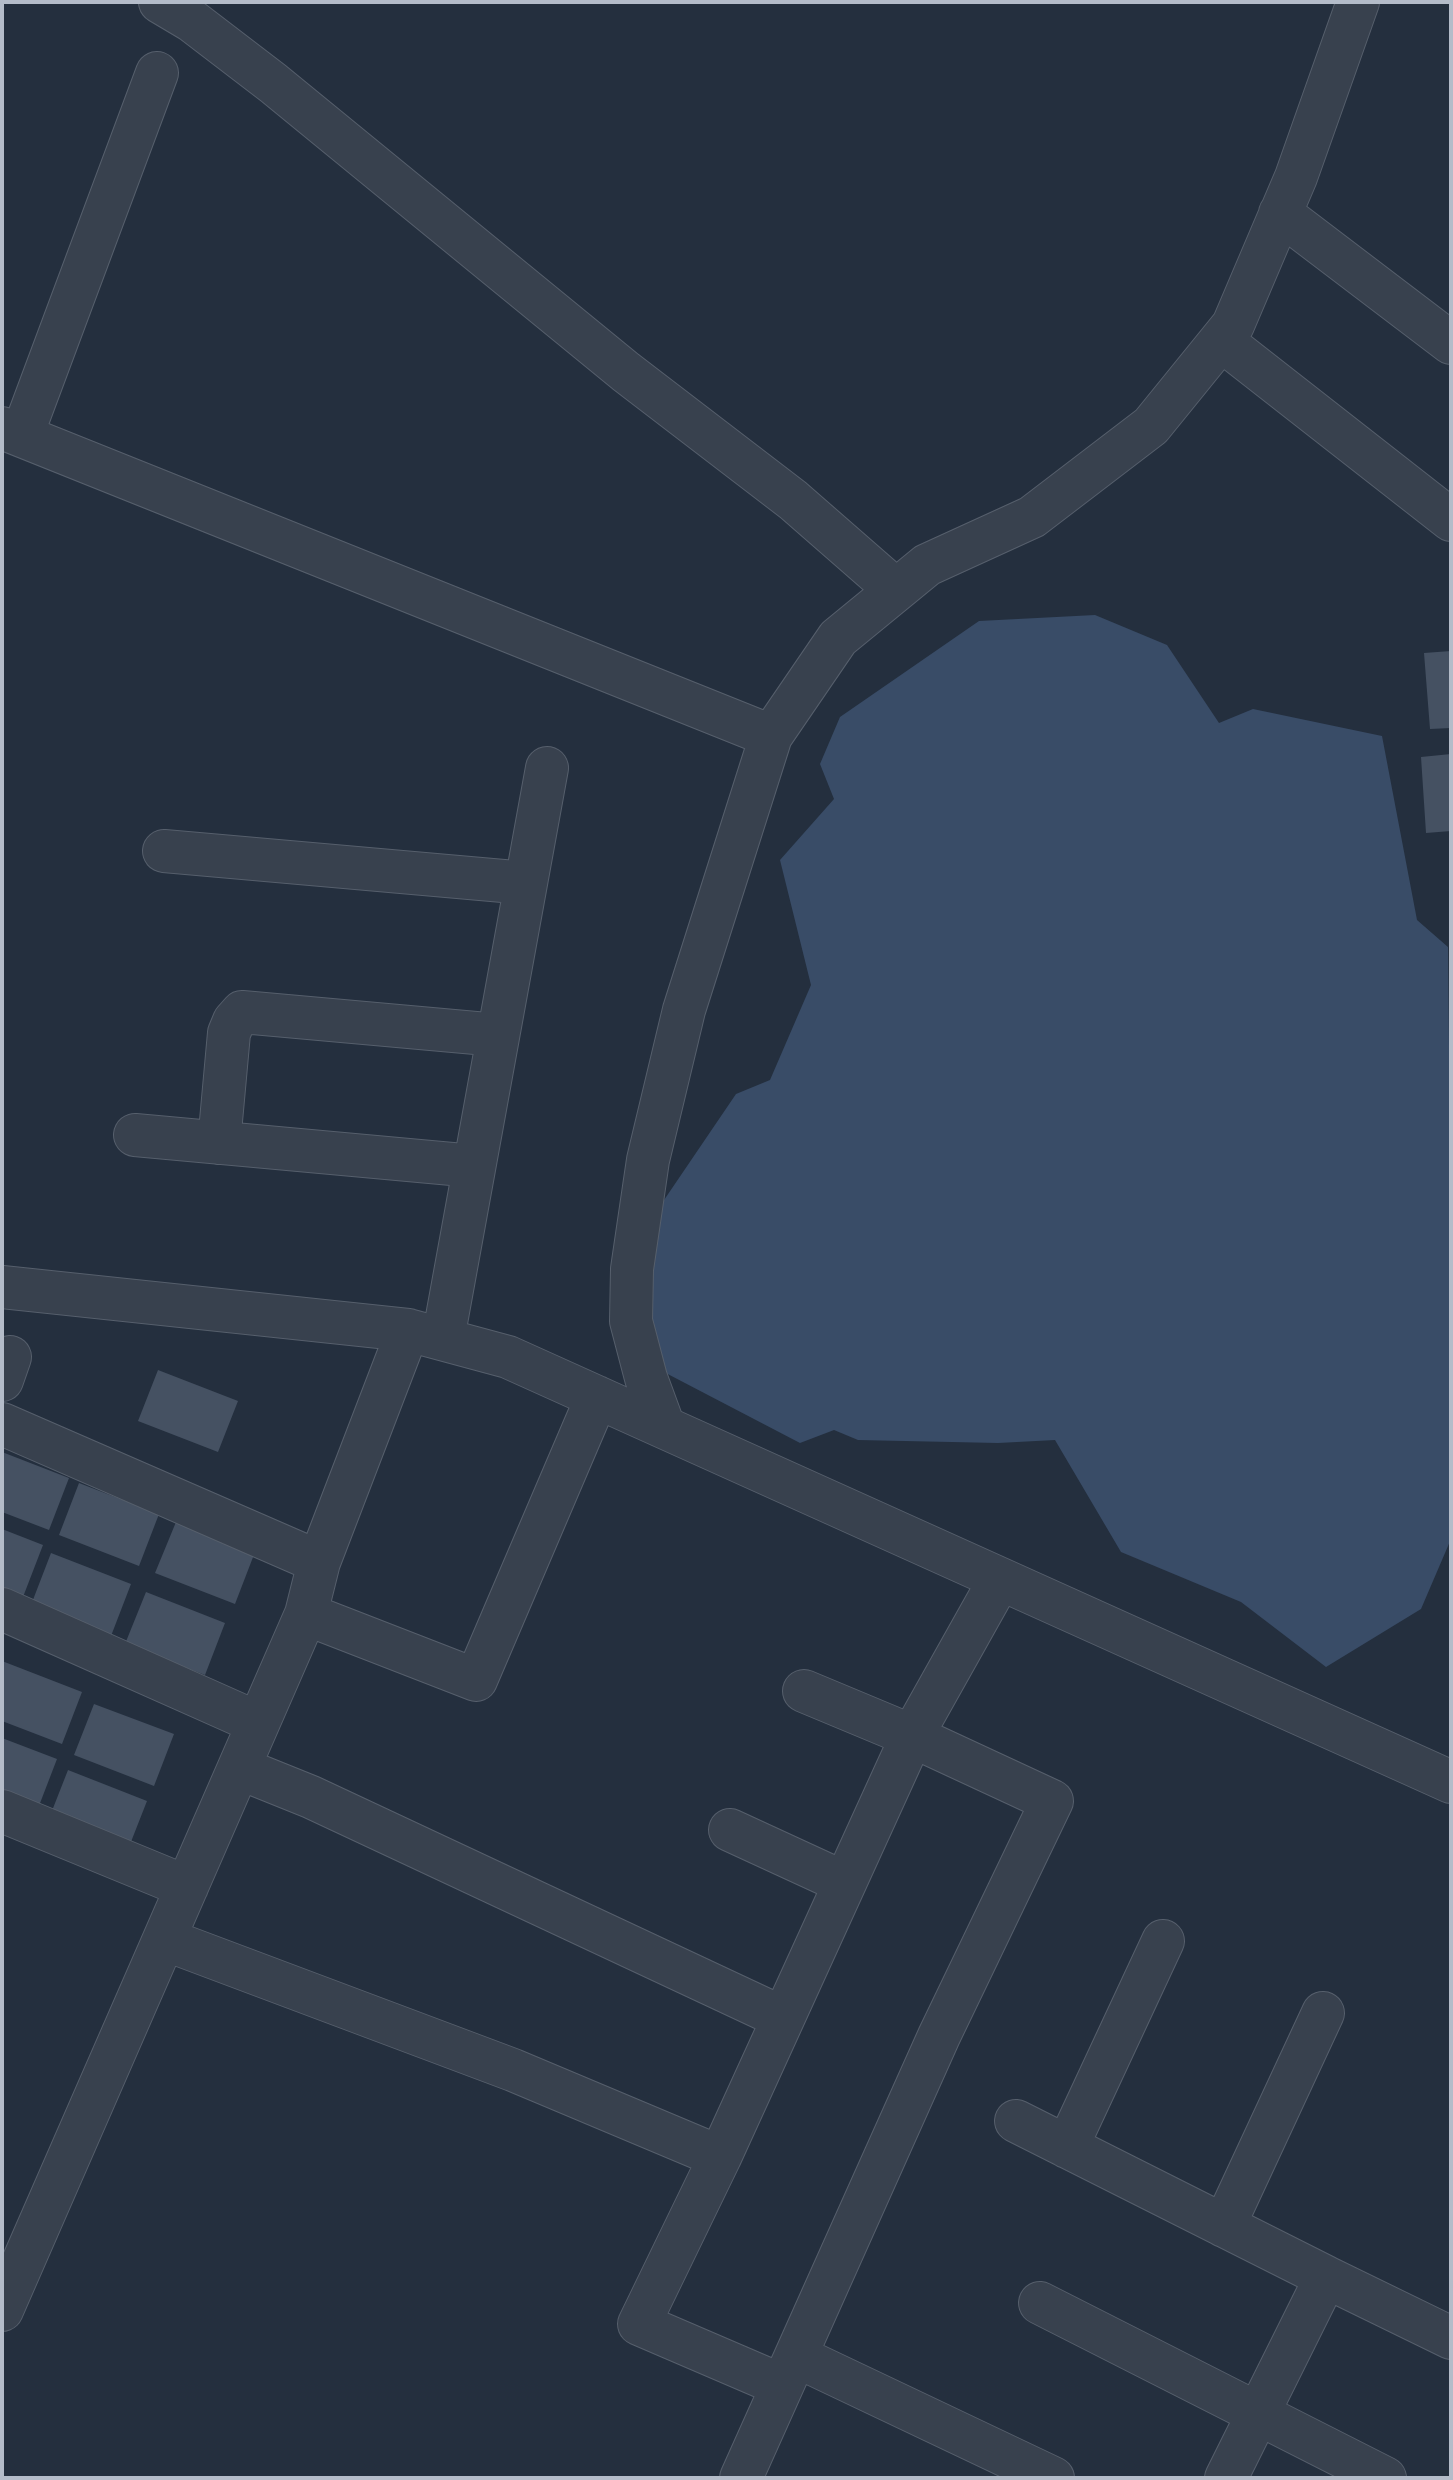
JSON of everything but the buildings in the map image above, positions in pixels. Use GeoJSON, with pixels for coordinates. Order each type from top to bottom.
{"type":"FeatureCollection","features":[{"type":"Feature","properties":{"kind":"street"},"geometry":{"type":"LineString","coordinates":[[160,2],[192,21],[273,83],[626,372],[793,500],[896,590]]}},
{"type":"Feature","properties":{"kind":"street"},"geometry":{"type":"LineString","coordinates":[[664,1427],[646,1378],[631,1321],[632,1269],[648,1160],[684,1010],[771,736],[838,638],[927,565],[1032,517],[1151,426],[1233,325],[1280,213],[1358,2]]}},
{"type":"Feature","properties":{"kind":"street"},"geometry":{"type":"LineString","coordinates":[[157,73],[12,432],[771,736]]}},
{"type":"Feature","properties":{"kind":"street"},"geometry":{"type":"LineString","coordinates":[[1280,213],[1451,343]]}},
{"type":"Feature","properties":{"kind":"street"},"geometry":{"type":"LineString","coordinates":[[1221,340],[1451,520]]}},
{"type":"Feature","properties":{"kind":"street"},"geometry":{"type":"LineString","coordinates":[[2,2310],[306,1614],[319,1562],[425,1334],[474,1166],[547,768]]}},
{"type":"Feature","properties":{"kind":"street"},"geometry":{"type":"LineString","coordinates":[[164,851],[526,883]]}},
{"type":"Feature","properties":{"kind":"street"},"geometry":{"type":"LineString","coordinates":[[219,1143],[229,1033],[242,1012],[498,1035]]}},
{"type":"Feature","properties":{"kind":"street"},"geometry":{"type":"LineString","coordinates":[[135,1135],[474,1166]]}},
{"type":"Feature","properties":{"kind":"street"},"geometry":{"type":"LineString","coordinates":[[2,1287],[425,1334],[508,1357],[1451,1782]]}},
{"type":"Feature","properties":{"kind":"street"},"geometry":{"type":"LineString","coordinates":[[306,1614],[476,1680],[597,1397]]}},
{"type":"Feature","properties":{"kind":"street"},"geometry":{"type":"LineString","coordinates":[[2,1424],[319,1562]]}},
{"type":"Feature","properties":{"kind":"street"},"geometry":{"type":"LineString","coordinates":[[1000,1579],[912,1736],[720,2157],[639,2324],[911,2408],[1053,2478]]}},
{"type":"Feature","properties":{"kind":"street"},"geometry":{"type":"LineString","coordinates":[[2,1609],[258,1723]]}},
{"type":"Feature","properties":{"kind":"street"},"geometry":{"type":"LineString","coordinates":[[741,2478],[939,2036],[1052,1801],[912,1736],[804,1691]]}},
{"type":"Feature","properties":{"kind":"street"},"geometry":{"type":"LineString","coordinates":[[239,1768],[326,1804],[783,2018]]}},
{"type":"Feature","properties":{"kind":"street"},"geometry":{"type":"LineString","coordinates":[[7,1825],[187,1887]]}},
{"type":"Feature","properties":{"kind":"street"},"geometry":{"type":"LineString","coordinates":[[730,1830],[845,1883]]}},
{"type":"Feature","properties":{"kind":"street"},"geometry":{"type":"LineString","coordinates":[[164,1939],[513,2070],[720,2157]]}},
{"type":"Feature","properties":{"kind":"street"},"geometry":{"type":"LineString","coordinates":[[1067,2147],[1163,1941]]}},
{"type":"Feature","properties":{"kind":"street"},"geometry":{"type":"LineString","coordinates":[[1224,2226],[1323,2013]]}},
{"type":"Feature","properties":{"kind":"street"},"geometry":{"type":"LineString","coordinates":[[1016,2121],[1451,2338]]}},
{"type":"Feature","properties":{"kind":"street"},"geometry":{"type":"LineString","coordinates":[[1226,2478],[1326,2277]]}},
{"type":"Feature","properties":{"kind":"street"},"geometry":{"type":"LineString","coordinates":[[1040,2303],[1385,2478]]}},
{"type":"Feature","properties":{"kind":"water"},"geometry":{"type":"Polygon","coordinates":[[[1095,615],[1167,645],[1219,723],[1253,709],[1382,736],[1417,920],[1448,947],[1451,1048],[1451,1539],[1421,1609],[1326,1667],[1241,1602],[1121,1552],[1055,1440],[998,1443],[858,1440],[834,1430],[800,1443],[660,1370],[639,1319],[662,1203],[736,1094],[770,1080],[811,985],[780,860],[834,799],[820,764],[840,717],[979,621],[1095,615]]]}}]}
